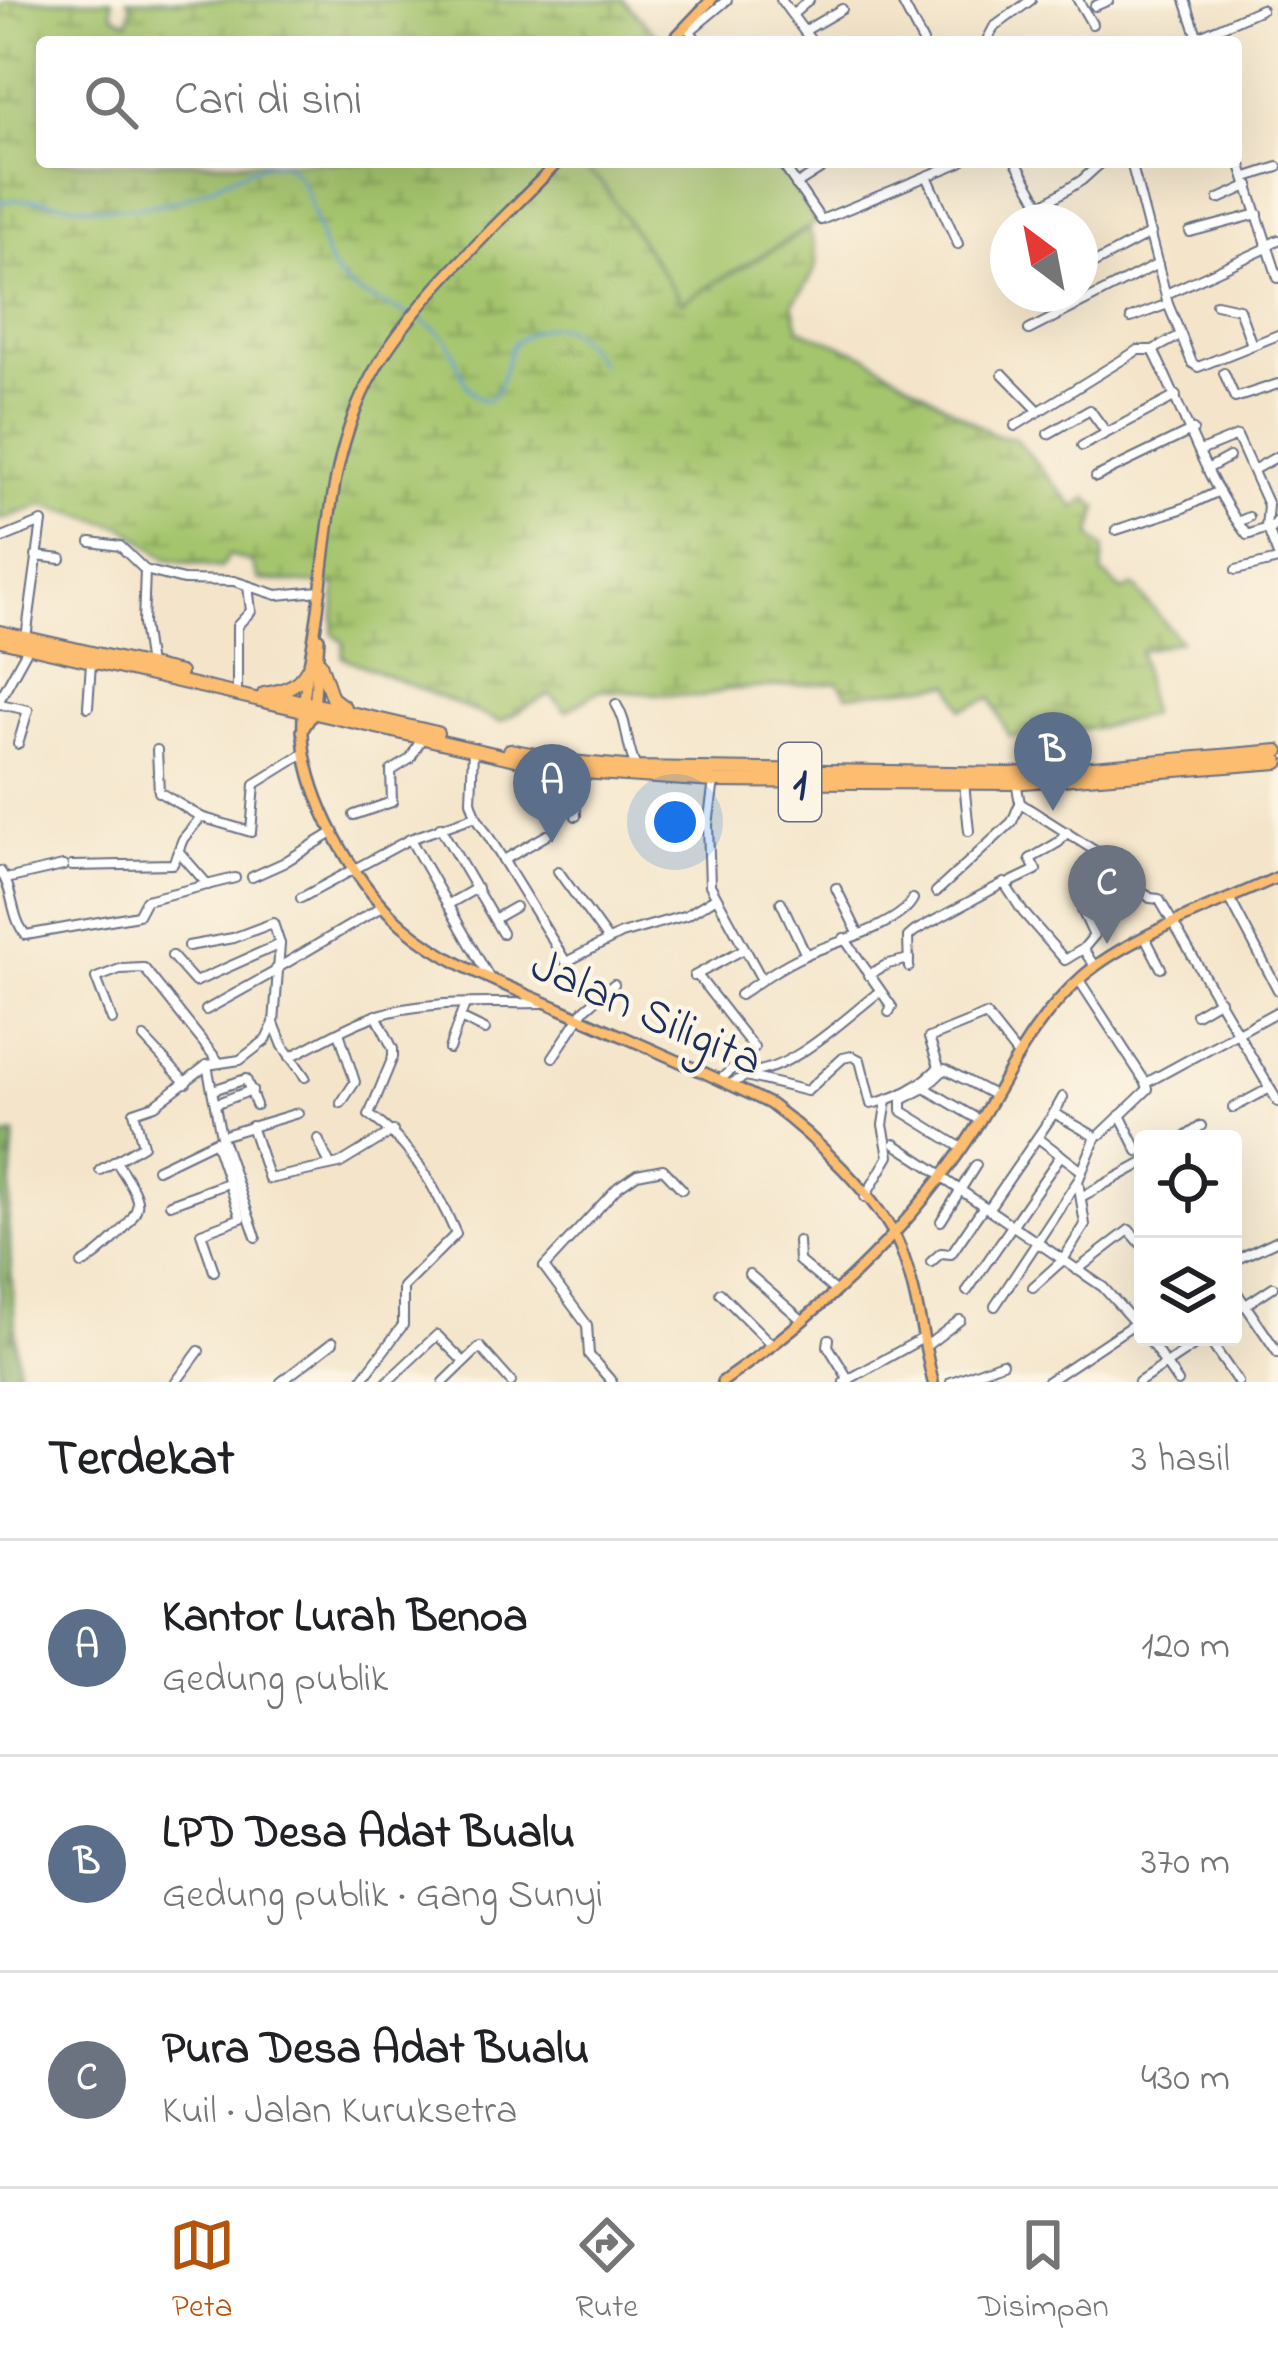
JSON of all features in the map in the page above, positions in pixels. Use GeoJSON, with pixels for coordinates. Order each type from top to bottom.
{"type":"FeatureCollection","features":[{"type":"Feature","properties":{"kind":"highway","name":"1"},"geometry":{"type":"LineString","coordinates":[[0,636],[91,663],[347,710],[571,763],[1011,774],[1278,762]]}},
{"type":"Feature","properties":{"kind":"highway","name":"1"},"geometry":{"type":"LineString","coordinates":[[26,646],[149,666],[422,738],[574,772],[714,781],[1016,782],[1278,751]]}},
{"type":"Feature","properties":{"kind":"highway"},"geometry":{"type":"LineString","coordinates":[[264,694],[298,684],[315,662],[332,698],[347,710]]}},
{"type":"Feature","properties":{"kind":"main road"},"geometry":{"type":"LineString","coordinates":[[678,36],[711,0]]}},
{"type":"Feature","properties":{"kind":"main road","name":"Jalan Siligita"},"geometry":{"type":"LineString","coordinates":[[552,168],[407,323],[373,374],[344,439],[333,476],[315,662],[302,731],[305,753],[355,868],[404,927],[491,980],[779,1110],[865,1197],[893,1233],[904,1257],[931,1381]]}},
{"type":"Feature","properties":{"kind":"main road"},"geometry":{"type":"LineString","coordinates":[[722,1382],[802,1321],[893,1233],[962,1148],[1016,1054],[1079,980],[1145,939],[1278,877]]}},
{"type":"Feature","properties":{"kind":"street"},"geometry":{"type":"LineString","coordinates":[[694,36],[688,28],[727,0]]}},
{"type":"Feature","properties":{"kind":"street"},"geometry":{"type":"LineString","coordinates":[[781,0],[809,36]]}},
{"type":"Feature","properties":{"kind":"street"},"geometry":{"type":"LineString","coordinates":[[793,14],[809,0]]}},
{"type":"Feature","properties":{"kind":"street"},"geometry":{"type":"LineString","coordinates":[[901,0],[920,36]]}},
{"type":"Feature","properties":{"kind":"street"},"geometry":{"type":"LineString","coordinates":[[989,36],[994,27],[1031,0]]}},
{"type":"Feature","properties":{"kind":"street"},"geometry":{"type":"LineString","coordinates":[[1078,0],[1092,24]]}},
{"type":"Feature","properties":{"kind":"street"},"geometry":{"type":"LineString","coordinates":[[1095,5],[1109,0]]}},
{"type":"Feature","properties":{"kind":"street"},"geometry":{"type":"LineString","coordinates":[[1184,0],[1197,36]]}},
{"type":"Feature","properties":{"kind":"street"},"geometry":{"type":"LineString","coordinates":[[806,30],[842,8]]}},
{"type":"Feature","properties":{"kind":"street"},"geometry":{"type":"LineString","coordinates":[[1206,36],[1261,10]]}},
{"type":"Feature","properties":{"kind":"street"},"geometry":{"type":"LineString","coordinates":[[1242,164],[1278,278]]}},
{"type":"Feature","properties":{"kind":"street"},"geometry":{"type":"LineString","coordinates":[[1220,199],[1278,167]]}},
{"type":"Feature","properties":{"kind":"street"},"geometry":{"type":"LineString","coordinates":[[785,168],[821,220],[946,168]]}},
{"type":"Feature","properties":{"kind":"street"},"geometry":{"type":"LineString","coordinates":[[796,185],[823,168]]}},
{"type":"Feature","properties":{"kind":"street"},"geometry":{"type":"LineString","coordinates":[[1019,168],[1041,206],[1095,168]]}},
{"type":"Feature","properties":{"kind":"street"},"geometry":{"type":"LineString","coordinates":[[1133,168],[1167,299],[1192,363],[1198,367],[1278,335]]}},
{"type":"Feature","properties":{"kind":"street"},"geometry":{"type":"LineString","coordinates":[[927,176],[958,244]]}},
{"type":"Feature","properties":{"kind":"street"},"geometry":{"type":"LineString","coordinates":[[1190,232],[1258,214]]}},
{"type":"Feature","properties":{"kind":"street"},"geometry":{"type":"LineString","coordinates":[[1098,261],[1151,233]]}},
{"type":"Feature","properties":{"kind":"street"},"geometry":{"type":"LineString","coordinates":[[1131,318],[1278,240]]}},
{"type":"Feature","properties":{"kind":"street"},"geometry":{"type":"LineString","coordinates":[[1030,331],[1158,264]]}},
{"type":"Feature","properties":{"kind":"street"},"geometry":{"type":"LineString","coordinates":[[1216,304],[1239,309],[1252,345]]}},
{"type":"Feature","properties":{"kind":"street"},"geometry":{"type":"LineString","coordinates":[[1015,426],[1138,350],[1153,350],[1181,335]]}},
{"type":"Feature","properties":{"kind":"street"},"geometry":{"type":"LineString","coordinates":[[1153,350],[1207,469],[1238,522],[1247,535],[1271,525]]}},
{"type":"Feature","properties":{"kind":"street"},"geometry":{"type":"LineString","coordinates":[[1224,373],[1235,398]]}},
{"type":"Feature","properties":{"kind":"street"},"geometry":{"type":"LineString","coordinates":[[1004,374],[1038,410]]}},
{"type":"Feature","properties":{"kind":"street"},"geometry":{"type":"LineString","coordinates":[[1223,404],[1278,384]]}},
{"type":"Feature","properties":{"kind":"street"},"geometry":{"type":"LineString","coordinates":[[1082,446],[1176,396]]}},
{"type":"Feature","properties":{"kind":"street"},"geometry":{"type":"LineString","coordinates":[[1048,434],[1089,410],[1106,432]]}},
{"type":"Feature","properties":{"kind":"street"},"geometry":{"type":"LineString","coordinates":[[1096,477],[1192,430]]}},
{"type":"Feature","properties":{"kind":"street"},"geometry":{"type":"LineString","coordinates":[[1200,451],[1237,436],[1268,505],[1278,557],[1237,570]]}},
{"type":"Feature","properties":{"kind":"street"},"geometry":{"type":"LineString","coordinates":[[1253,470],[1278,456]]}},
{"type":"Feature","properties":{"kind":"street"},"geometry":{"type":"LineString","coordinates":[[1207,469],[1229,457]]}},
{"type":"Feature","properties":{"kind":"street"},"geometry":{"type":"LineString","coordinates":[[1116,530],[1219,491]]}},
{"type":"Feature","properties":{"kind":"street"},"geometry":{"type":"LineString","coordinates":[[1238,522],[1249,517]]}},
{"type":"Feature","properties":{"kind":"street"},"geometry":{"type":"LineString","coordinates":[[0,539],[41,520],[26,646],[0,702],[28,710],[18,744]]}},
{"type":"Feature","properties":{"kind":"street"},"geometry":{"type":"LineString","coordinates":[[92,542],[127,548],[146,570],[183,580],[205,578],[277,595],[321,581]]}},
{"type":"Feature","properties":{"kind":"street"},"geometry":{"type":"LineString","coordinates":[[36,556],[61,560]]}},
{"type":"Feature","properties":{"kind":"street"},"geometry":{"type":"LineString","coordinates":[[146,570],[143,625],[149,666]]}},
{"type":"Feature","properties":{"kind":"street"},"geometry":{"type":"LineString","coordinates":[[237,687],[237,626],[251,611],[248,586]]}},
{"type":"Feature","properties":{"kind":"street"},"geometry":{"type":"LineString","coordinates":[[88,707],[91,663]]}},
{"type":"Feature","properties":{"kind":"street"},"geometry":{"type":"LineString","coordinates":[[616,704],[627,724],[628,750],[636,768]]}},
{"type":"Feature","properties":{"kind":"street"},"geometry":{"type":"LineString","coordinates":[[354,815],[392,802],[391,771],[410,759],[422,738]]}},
{"type":"Feature","properties":{"kind":"street"},"geometry":{"type":"LineString","coordinates":[[473,749],[471,801],[476,816],[566,962],[608,940],[687,915],[715,898]]}},
{"type":"Feature","properties":{"kind":"street"},"geometry":{"type":"LineString","coordinates":[[157,750],[159,792],[201,818],[251,832],[255,784],[305,753]]}},
{"type":"Feature","properties":{"kind":"street"},"geometry":{"type":"LineString","coordinates":[[574,772],[576,817]]}},
{"type":"Feature","properties":{"kind":"street"},"geometry":{"type":"LineString","coordinates":[[714,781],[708,875],[715,898],[761,978]]}},
{"type":"Feature","properties":{"kind":"street"},"geometry":{"type":"LineString","coordinates":[[936,892],[1009,825],[1020,803],[1016,782]]}},
{"type":"Feature","properties":{"kind":"street"},"geometry":{"type":"LineString","coordinates":[[964,783],[969,831]]}},
{"type":"Feature","properties":{"kind":"street"},"geometry":{"type":"LineString","coordinates":[[1020,803],[1116,866],[1150,898],[1159,899],[1278,1102]]}},
{"type":"Feature","properties":{"kind":"street"},"geometry":{"type":"LineString","coordinates":[[302,898],[410,839],[476,816]]}},
{"type":"Feature","properties":{"kind":"street"},"geometry":{"type":"LineString","coordinates":[[201,818],[170,865],[68,866],[3,875],[23,935],[138,915],[146,900],[235,878]]}},
{"type":"Feature","properties":{"kind":"street"},"geometry":{"type":"LineString","coordinates":[[440,827],[502,933]]}},
{"type":"Feature","properties":{"kind":"street"},"geometry":{"type":"LineString","coordinates":[[252,877],[335,831]]}},
{"type":"Feature","properties":{"kind":"street"},"geometry":{"type":"LineString","coordinates":[[868,975],[888,964],[909,963],[908,937],[924,923],[1036,870],[1030,859],[1067,832]]}},
{"type":"Feature","properties":{"kind":"street"},"geometry":{"type":"LineString","coordinates":[[504,860],[547,836]]}},
{"type":"Feature","properties":{"kind":"street"},"geometry":{"type":"LineString","coordinates":[[410,839],[491,980]]}},
{"type":"Feature","properties":{"kind":"street"},"geometry":{"type":"LineString","coordinates":[[179,852],[208,885]]}},
{"type":"Feature","properties":{"kind":"street"},"geometry":{"type":"LineString","coordinates":[[558,871],[608,940]]}},
{"type":"Feature","properties":{"kind":"street"},"geometry":{"type":"LineString","coordinates":[[1007,884],[1023,912],[1065,960],[1094,936],[1082,910]]}},
{"type":"Feature","properties":{"kind":"street"},"geometry":{"type":"LineString","coordinates":[[447,905],[477,887]]}},
{"type":"Feature","properties":{"kind":"street"},"geometry":{"type":"LineString","coordinates":[[836,888],[858,933]]}},
{"type":"Feature","properties":{"kind":"street"},"geometry":{"type":"LineString","coordinates":[[740,994],[806,955],[892,921],[906,912],[913,899]]}},
{"type":"Feature","properties":{"kind":"street"},"geometry":{"type":"LineString","coordinates":[[1230,899],[1278,990]]}},
{"type":"Feature","properties":{"kind":"street"},"geometry":{"type":"LineString","coordinates":[[781,902],[806,955]]}},
{"type":"Feature","properties":{"kind":"street"},"geometry":{"type":"LineString","coordinates":[[206,1010],[383,906]]}},
{"type":"Feature","properties":{"kind":"street"},"geometry":{"type":"LineString","coordinates":[[494,919],[515,907]]}},
{"type":"Feature","properties":{"kind":"street"},"geometry":{"type":"LineString","coordinates":[[100,1170],[143,1145],[134,1112],[155,1105],[207,1065],[248,1056],[266,1040],[274,1023],[280,944],[273,923],[233,938],[188,946]]}},
{"type":"Feature","properties":{"kind":"street"},"geometry":{"type":"LineString","coordinates":[[844,938],[892,1007],[889,1012]]}},
{"type":"Feature","properties":{"kind":"street"},"geometry":{"type":"LineString","coordinates":[[1145,939],[1162,968]]}},
{"type":"Feature","properties":{"kind":"street"},"geometry":{"type":"LineString","coordinates":[[172,956],[195,982],[280,944]]}},
{"type":"Feature","properties":{"kind":"street"},"geometry":{"type":"LineString","coordinates":[[1083,949],[1095,967]]}},
{"type":"Feature","properties":{"kind":"street"},"geometry":{"type":"LineString","coordinates":[[725,1082],[731,1066],[754,1049],[695,975],[744,950]]}},
{"type":"Feature","properties":{"kind":"street"},"geometry":{"type":"LineString","coordinates":[[112,1020],[95,979],[120,969],[144,968],[218,1061]]}},
{"type":"Feature","properties":{"kind":"street"},"geometry":{"type":"LineString","coordinates":[[1198,984],[1208,979]]}},
{"type":"Feature","properties":{"kind":"street"},"geometry":{"type":"LineString","coordinates":[[995,1306],[1080,1176],[1099,1136],[1148,1089],[1079,980]]}},
{"type":"Feature","properties":{"kind":"street"},"geometry":{"type":"LineString","coordinates":[[553,1057],[580,1018],[614,984]]}},
{"type":"Feature","properties":{"kind":"street"},"geometry":{"type":"LineString","coordinates":[[725,1082],[740,1074],[766,1072],[790,1060],[879,992]]}},
{"type":"Feature","properties":{"kind":"street"},"geometry":{"type":"LineString","coordinates":[[1196,1014],[1220,1000]]}},
{"type":"Feature","properties":{"kind":"street"},"geometry":{"type":"LineString","coordinates":[[290,1057],[376,1016],[465,1004],[543,1003]]}},
{"type":"Feature","properties":{"kind":"street"},"geometry":{"type":"LineString","coordinates":[[449,1049],[465,1004]]}},
{"type":"Feature","properties":{"kind":"street"},"geometry":{"type":"LineString","coordinates":[[1146,1083],[1278,1011]]}},
{"type":"Feature","properties":{"kind":"street"},"geometry":{"type":"LineString","coordinates":[[725,1082],[746,1076],[807,1091],[843,1058],[852,1056],[860,1060],[871,1104],[887,1100],[917,1086],[939,1067],[930,1037],[986,1015],[1016,1054]]}},
{"type":"Feature","properties":{"kind":"street"},"geometry":{"type":"LineString","coordinates":[[360,1382],[392,1337],[403,1287],[456,1234],[420,1166],[393,1131],[369,1115],[394,1057],[376,1016]]}},
{"type":"Feature","properties":{"kind":"street"},"geometry":{"type":"LineString","coordinates":[[460,1018],[485,1030]]}},
{"type":"Feature","properties":{"kind":"street"},"geometry":{"type":"LineString","coordinates":[[274,1023],[305,1077]]}},
{"type":"Feature","properties":{"kind":"street"},"geometry":{"type":"LineString","coordinates":[[340,1032],[355,1082],[341,1103]]}},
{"type":"Feature","properties":{"kind":"street"},"geometry":{"type":"LineString","coordinates":[[144,1038],[186,1082]]}},
{"type":"Feature","properties":{"kind":"street"},"geometry":{"type":"LineString","coordinates":[[207,1065],[245,1217]]}},
{"type":"Feature","properties":{"kind":"street"},"geometry":{"type":"LineString","coordinates":[[962,1148],[902,1111],[902,1100],[925,1088],[945,1069],[992,1094]]}},
{"type":"Feature","properties":{"kind":"street"},"geometry":{"type":"LineString","coordinates":[[212,1090],[246,1079],[256,1105]]}},
{"type":"Feature","properties":{"kind":"street"},"geometry":{"type":"LineString","coordinates":[[925,1088],[979,1120]]}},
{"type":"Feature","properties":{"kind":"street"},"geometry":{"type":"LineString","coordinates":[[1233,1108],[1270,1088]]}},
{"type":"Feature","properties":{"kind":"street"},"geometry":{"type":"LineString","coordinates":[[215,1104],[252,1090]]}},
{"type":"Feature","properties":{"kind":"street"},"geometry":{"type":"LineString","coordinates":[[931,1262],[941,1253],[951,1254],[1063,1097]]}},
{"type":"Feature","properties":{"kind":"street"},"geometry":{"type":"LineString","coordinates":[[865,1197],[889,1156],[883,1125],[887,1100]]}},
{"type":"Feature","properties":{"kind":"street"},"geometry":{"type":"LineString","coordinates":[[228,1134],[298,1113]]}},
{"type":"Feature","properties":{"kind":"street"},"geometry":{"type":"LineString","coordinates":[[1053,1114],[1099,1136]]}},
{"type":"Feature","properties":{"kind":"street"},"geometry":{"type":"LineString","coordinates":[[1119,1114],[1134,1143]]}},
{"type":"Feature","properties":{"kind":"street"},"geometry":{"type":"LineString","coordinates":[[251,1126],[271,1179],[342,1162],[393,1131]]}},
{"type":"Feature","properties":{"kind":"street"},"geometry":{"type":"LineString","coordinates":[[1195,1130],[1201,1126]]}},
{"type":"Feature","properties":{"kind":"street"},"geometry":{"type":"LineString","coordinates":[[1033,1287],[1063,1260],[1086,1222],[1080,1176],[1038,1138]]}},
{"type":"Feature","properties":{"kind":"street"},"geometry":{"type":"LineString","coordinates":[[317,1139],[329,1163]]}},
{"type":"Feature","properties":{"kind":"street"},"geometry":{"type":"LineString","coordinates":[[157,1169],[215,1141],[228,1183],[256,1237]]}},
{"type":"Feature","properties":{"kind":"street"},"geometry":{"type":"LineString","coordinates":[[896,1144],[1103,1287],[1134,1315]]}},
{"type":"Feature","properties":{"kind":"street"},"geometry":{"type":"LineString","coordinates":[[968,1291],[1061,1155]]}},
{"type":"Feature","properties":{"kind":"street"},"geometry":{"type":"LineString","coordinates":[[82,1264],[104,1251],[136,1208],[136,1198],[116,1162]]}},
{"type":"Feature","properties":{"kind":"street"},"geometry":{"type":"LineString","coordinates":[[941,1221],[976,1166]]}},
{"type":"Feature","properties":{"kind":"street"},"geometry":{"type":"LineString","coordinates":[[1082,1197],[1134,1168]]}},
{"type":"Feature","properties":{"kind":"street"},"geometry":{"type":"LineString","coordinates":[[612,1382],[589,1355],[587,1325],[544,1267],[631,1177],[663,1169],[682,1189]]}},
{"type":"Feature","properties":{"kind":"street"},"geometry":{"type":"LineString","coordinates":[[170,1204],[228,1183]]}},
{"type":"Feature","properties":{"kind":"street"},"geometry":{"type":"LineString","coordinates":[[214,1271],[201,1233],[245,1217]]}},
{"type":"Feature","properties":{"kind":"street"},"geometry":{"type":"LineString","coordinates":[[1077,1270],[1127,1231],[1137,1238]]}},
{"type":"Feature","properties":{"kind":"street"},"geometry":{"type":"LineString","coordinates":[[1242,1258],[1278,1240]]}},
{"type":"Feature","properties":{"kind":"street"},"geometry":{"type":"LineString","coordinates":[[799,1241],[799,1261],[835,1291]]}},
{"type":"Feature","properties":{"kind":"street"},"geometry":{"type":"LineString","coordinates":[[749,1274],[802,1321]]}},
{"type":"Feature","properties":{"kind":"street"},"geometry":{"type":"LineString","coordinates":[[1242,1310],[1273,1287]]}},
{"type":"Feature","properties":{"kind":"street"},"geometry":{"type":"LineString","coordinates":[[720,1293],[772,1346]]}},
{"type":"Feature","properties":{"kind":"street"},"geometry":{"type":"LineString","coordinates":[[1242,1302],[1277,1350]]}},
{"type":"Feature","properties":{"kind":"street"},"geometry":{"type":"LineString","coordinates":[[829,1339],[828,1346],[848,1381],[960,1320]]}},
{"type":"Feature","properties":{"kind":"street"},"geometry":{"type":"LineString","coordinates":[[1047,1382],[1134,1324]]}},
{"type":"Feature","properties":{"kind":"street"},"geometry":{"type":"LineString","coordinates":[[387,1382],[437,1335],[464,1362]]}},
{"type":"Feature","properties":{"kind":"street"},"geometry":{"type":"LineString","coordinates":[[281,1382],[333,1342]]}},
{"type":"Feature","properties":{"kind":"street"},"geometry":{"type":"LineString","coordinates":[[1153,1346],[1178,1382]]}},
{"type":"Feature","properties":{"kind":"street"},"geometry":{"type":"LineString","coordinates":[[1139,1382],[1193,1346]]}},
{"type":"Feature","properties":{"kind":"street"},"geometry":{"type":"LineString","coordinates":[[1213,1346],[1238,1382]]}},
{"type":"Feature","properties":{"kind":"street"},"geometry":{"type":"LineString","coordinates":[[444,1382],[482,1347],[506,1380]]}},
{"type":"Feature","properties":{"kind":"street"},"geometry":{"type":"LineString","coordinates":[[176,1382],[199,1351]]}},
{"type":"Feature","properties":{"kind":"street"},"geometry":{"type":"LineString","coordinates":[[951,1382],[1002,1363]]}},
{"type":"Feature","properties":{"kind":"green space"},"geometry":{"type":"Polygon","coordinates":[[[8,0],[112,0],[112,14],[128,22],[131,4],[127,0],[623,0],[658,36],[36,36],[36,168],[584,168],[601,182],[682,302],[809,229],[816,261],[812,276],[793,303],[799,329],[865,355],[994,435],[1015,438],[1075,508],[1087,498],[1098,507],[1091,536],[1104,548],[1102,573],[1123,591],[1134,586],[1180,641],[1140,651],[1150,715],[1102,727],[1009,737],[991,698],[962,709],[951,684],[847,695],[838,682],[726,690],[702,697],[600,690],[566,711],[550,694],[500,722],[342,657],[344,643],[333,634],[336,585],[259,580],[251,562],[229,555],[221,568],[167,559],[124,527],[43,505],[0,520],[0,6],[8,0]]]}},
{"type":"Feature","properties":{"kind":"green space"},"geometry":{"type":"Polygon","coordinates":[[[783,168],[816,223],[682,302],[601,182],[585,169],[783,168]]]}},
{"type":"Feature","properties":{"kind":"green space"},"geometry":{"type":"Polygon","coordinates":[[[15,1134],[8,1223],[19,1382],[0,1382],[0,1137],[15,1134]]]}},
{"type":"Feature","properties":{"kind":"waterway"},"geometry":{"type":"LineString","coordinates":[[0,202],[148,206],[193,195],[256,168]]}},
{"type":"Feature","properties":{"kind":"waterway"},"geometry":{"type":"LineString","coordinates":[[289,168],[302,183],[334,271],[358,292],[417,318],[443,336],[478,398],[487,401],[497,392],[512,345],[539,329],[551,326],[571,333],[600,364]]}},
{"type":"Feature","properties":{"kind":"place","name":"LPD Desa Adat Bualu"},"geometry":{"type":"Point","coordinates":[1053,811]}},
{"type":"Feature","properties":{"kind":"place","name":"Kantor Lurah Benoa"},"geometry":{"type":"Point","coordinates":[552,843]}},
{"type":"Feature","properties":{"kind":"place","name":"Pura Desa Adat Bualu"},"geometry":{"type":"Point","coordinates":[1107,944]}}]}
